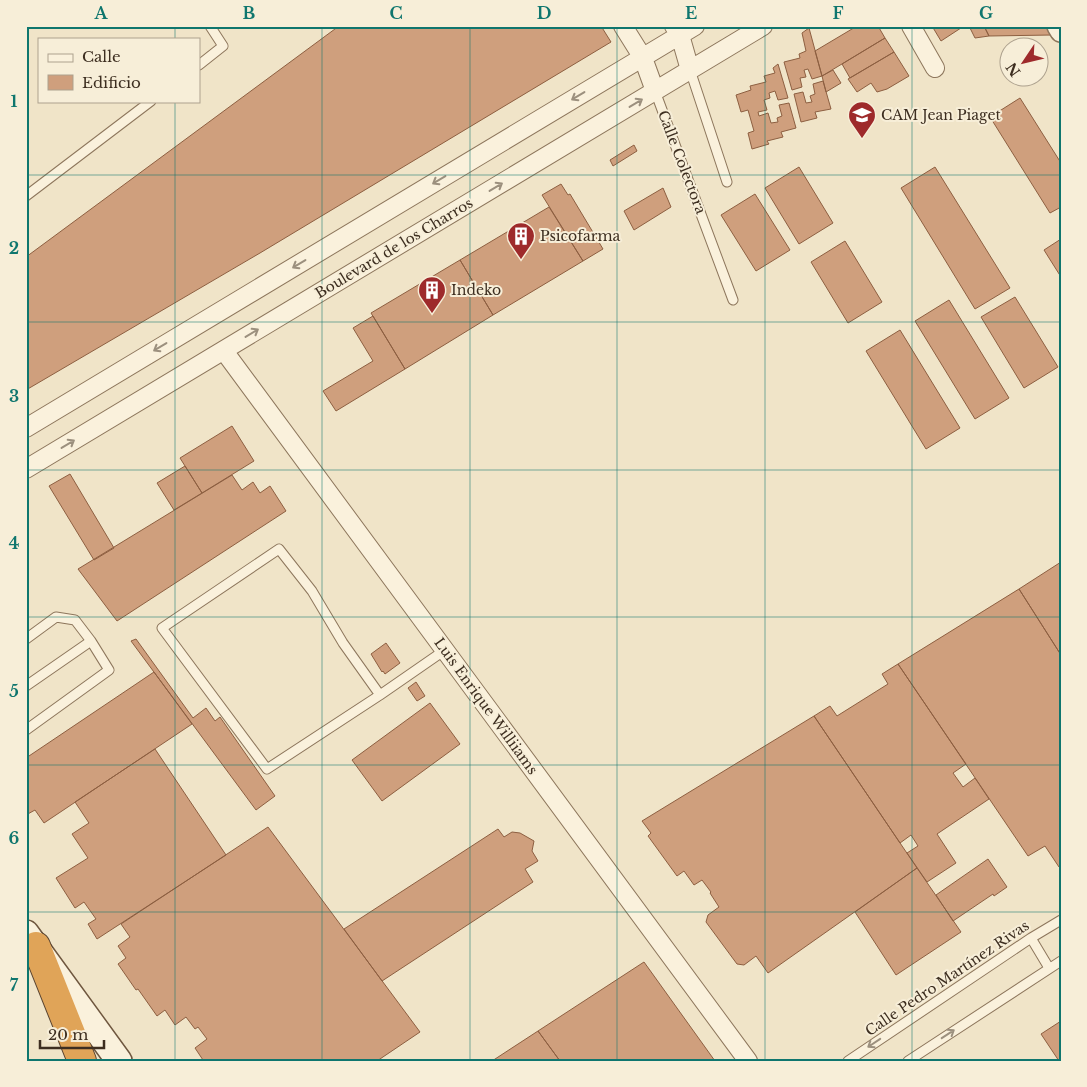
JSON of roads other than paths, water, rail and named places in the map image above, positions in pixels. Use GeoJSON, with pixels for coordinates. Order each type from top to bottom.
{"type":"FeatureCollection","features":[{"type":"Feature","properties":{"kind":"highway"},"geometry":{"type":"LineString","coordinates":[[31,940],[82,1061]]}},
{"type":"Feature","properties":{"kind":"main road"},"geometry":{"type":"LineString","coordinates":[[31,940],[119,1061]]}},
{"type":"Feature","properties":{"kind":"street","name":"Calle Colectora"},"geometry":{"type":"LineString","coordinates":[[623,26],[643,58],[655,91]]}},
{"type":"Feature","properties":{"kind":"street"},"geometry":{"type":"LineString","coordinates":[[26,428],[643,58],[677,31],[695,26]]}},
{"type":"Feature","properties":{"kind":"street","name":"Boulevard de los Charros"},"geometry":{"type":"LineString","coordinates":[[26,470],[762,26]]}},
{"type":"Feature","properties":{"kind":"street"},"geometry":{"type":"LineString","coordinates":[[910,26],[935,68]]}},
{"type":"Feature","properties":{"kind":"street"},"geometry":{"type":"LineString","coordinates":[[1058,26],[1061,31]]}},
{"type":"Feature","properties":{"kind":"street"},"geometry":{"type":"LineString","coordinates":[[677,31],[690,70]]}},
{"type":"Feature","properties":{"kind":"street","name":"Luis Enrique Williiams"},"geometry":{"type":"LineString","coordinates":[[224,350],[748,1061]]}},
{"type":"Feature","properties":{"kind":"lane"},"geometry":{"type":"LineString","coordinates":[[200,64],[223,46],[210,26]]}},
{"type":"Feature","properties":{"kind":"lane"},"geometry":{"type":"LineString","coordinates":[[690,70],[727,182]]}},
{"type":"Feature","properties":{"kind":"lane","name":"Calle Colectora"},"geometry":{"type":"LineString","coordinates":[[655,91],[733,300]]}},
{"type":"Feature","properties":{"kind":"lane"},"geometry":{"type":"LineString","coordinates":[[26,196],[149,102]]}},
{"type":"Feature","properties":{"kind":"lane"},"geometry":{"type":"LineString","coordinates":[[380,695],[343,643],[312,591],[278,549],[162,628],[266,769],[380,695],[445,650]]}},
{"type":"Feature","properties":{"kind":"lane"},"geometry":{"type":"LineString","coordinates":[[26,638],[56,617],[75,620],[109,670],[26,730]]}},
{"type":"Feature","properties":{"kind":"lane"},"geometry":{"type":"LineString","coordinates":[[26,686],[91,641]]}},
{"type":"Feature","properties":{"kind":"lane","name":"Calle Pedro Martínez Rivas"},"geometry":{"type":"LineString","coordinates":[[848,1061],[1031,938],[1061,920]]}},
{"type":"Feature","properties":{"kind":"lane"},"geometry":{"type":"LineString","coordinates":[[1031,938],[1049,968]]}},
{"type":"Feature","properties":{"kind":"lane"},"geometry":{"type":"LineString","coordinates":[[908,1061],[1061,961]]}},
{"type":"Feature","properties":{"kind":"place","name":"CAM Jean Piaget"},"geometry":{"type":"Point","coordinates":[862,139]}},
{"type":"Feature","properties":{"kind":"place","name":"Psicofarma"},"geometry":{"type":"Point","coordinates":[521,260]}},
{"type":"Feature","properties":{"kind":"place","name":"Indeko"},"geometry":{"type":"Point","coordinates":[432,314]}}]}
